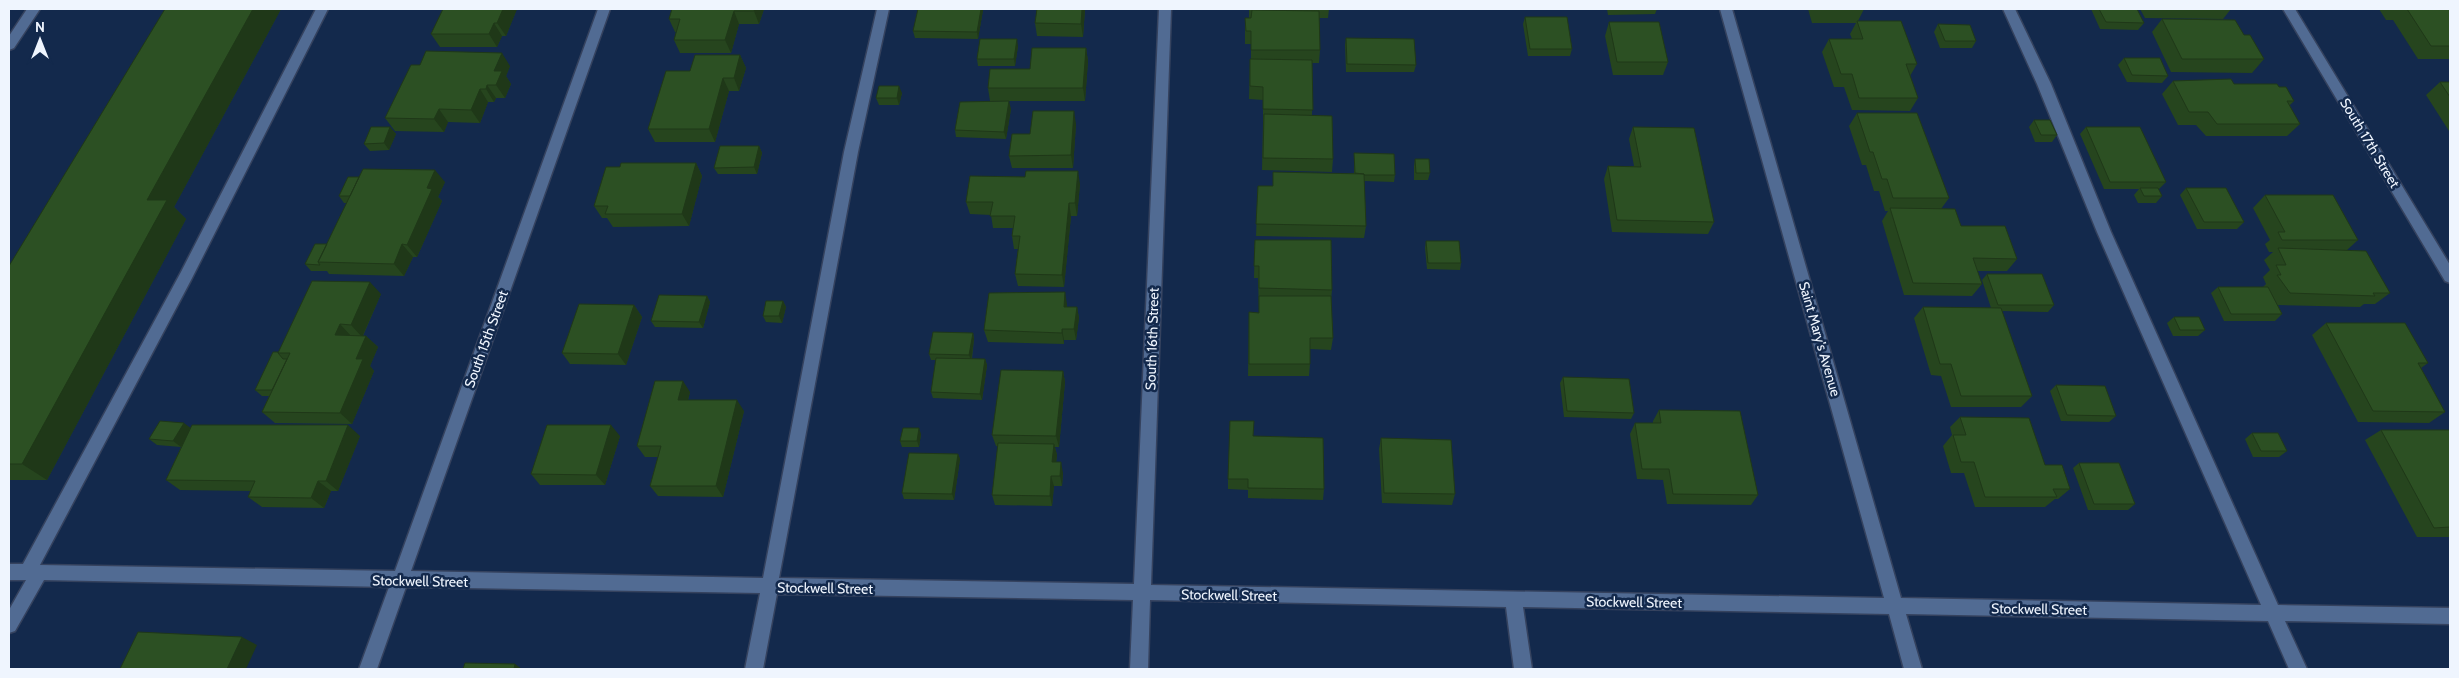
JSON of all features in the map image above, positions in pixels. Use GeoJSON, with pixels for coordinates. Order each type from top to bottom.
{"type":"FeatureCollection","features":[{"type":"Feature","properties":{"kind":"street"},"geometry":{"type":"LineString","coordinates":[[9,45],[34,9]]}},
{"type":"Feature","properties":{"kind":"street"},"geometry":{"type":"LineString","coordinates":[[9,625],[33,573],[322,9]]}},
{"type":"Feature","properties":{"kind":"street","name":"South 15th Street"},"geometry":{"type":"LineString","coordinates":[[368,669],[604,9]]}},
{"type":"Feature","properties":{"kind":"street"},"geometry":{"type":"LineString","coordinates":[[754,669],[852,144],[883,9]]}},
{"type":"Feature","properties":{"kind":"street","name":"South 16th Street"},"geometry":{"type":"LineString","coordinates":[[1139,669],[1165,9]]}},
{"type":"Feature","properties":{"kind":"street","name":"Saint Mary's Avenue"},"geometry":{"type":"LineString","coordinates":[[1726,9],[1913,669]]}},
{"type":"Feature","properties":{"kind":"street"},"geometry":{"type":"LineString","coordinates":[[2009,9],[2044,84],[2104,232],[2275,613],[2298,669]]}},
{"type":"Feature","properties":{"kind":"street","name":"South 17th Street"},"geometry":{"type":"LineString","coordinates":[[2289,9],[2450,277]]}},
{"type":"Feature","properties":{"kind":"street","name":"Stockwell Street"},"geometry":{"type":"LineString","coordinates":[[9,572],[2450,616]]}},
{"type":"Feature","properties":{"kind":"street"},"geometry":{"type":"LineString","coordinates":[[1514,600],[1523,669]]}},
{"type":"Feature","properties":{"kind":"building"},"geometry":{"type":"Polygon","coordinates":[[[165,9],[253,9],[147,200],[167,200],[22,464],[9,464],[9,266],[165,9]]]}},
{"type":"Feature","properties":{"kind":"building"},"geometry":{"type":"Polygon","coordinates":[[[443,9],[503,9],[497,23],[494,23],[489,34],[431,34],[443,9]]]}},
{"type":"Feature","properties":{"kind":"building"},"geometry":{"type":"Polygon","coordinates":[[[672,9],[755,9],[754,11],[734,11],[725,40],[674,40],[680,19],[669,19],[672,9]]]}},
{"type":"Feature","properties":{"kind":"building"},"geometry":{"type":"Polygon","coordinates":[[[918,9],[981,9],[977,32],[913,31],[918,9]]]}},
{"type":"Feature","properties":{"kind":"building"},"geometry":{"type":"Polygon","coordinates":[[[1037,9],[1082,9],[1081,24],[1035,23],[1037,9]]]}},
{"type":"Feature","properties":{"kind":"building"},"geometry":{"type":"Polygon","coordinates":[[[2099,9],[2137,9],[2144,23],[2106,22],[2099,9]]]}},
{"type":"Feature","properties":{"kind":"building"},"geometry":{"type":"Polygon","coordinates":[[[2407,9],[2450,9],[2450,46],[2431,46],[2407,9]]]}},
{"type":"Feature","properties":{"kind":"building"},"geometry":{"type":"Polygon","coordinates":[[[1252,10],[1319,11],[1320,50],[1251,50],[1251,31],[1246,31],[1245,18],[1251,18],[1252,10]]]}},
{"type":"Feature","properties":{"kind":"building"},"geometry":{"type":"Polygon","coordinates":[[[1525,17],[1567,17],[1572,49],[1530,49],[1525,17]]]}},
{"type":"Feature","properties":{"kind":"building"},"geometry":{"type":"Polygon","coordinates":[[[2162,19],[2235,20],[2244,35],[2250,35],[2264,59],[2182,59],[2162,19]]]}},
{"type":"Feature","properties":{"kind":"building"},"geometry":{"type":"Polygon","coordinates":[[[1857,21],[1901,21],[1917,64],[1906,64],[1918,98],[1859,98],[1852,74],[1841,74],[1829,39],[1863,39],[1857,21]]]}},
{"type":"Feature","properties":{"kind":"building"},"geometry":{"type":"Polygon","coordinates":[[[1609,22],[1659,22],[1668,62],[1617,62],[1609,22]]]}},
{"type":"Feature","properties":{"kind":"building"},"geometry":{"type":"Polygon","coordinates":[[[1938,24],[1970,25],[1976,41],[1945,41],[1938,24]]]}},
{"type":"Feature","properties":{"kind":"building"},"geometry":{"type":"Polygon","coordinates":[[[1346,38],[1414,39],[1416,65],[1347,64],[1346,38]]]}},
{"type":"Feature","properties":{"kind":"building"},"geometry":{"type":"Polygon","coordinates":[[[980,39],[1017,39],[1014,59],[977,59],[980,39]]]}},
{"type":"Feature","properties":{"kind":"building"},"geometry":{"type":"Polygon","coordinates":[[[1032,48],[1086,48],[1083,88],[988,88],[990,69],[1030,69],[1032,48]]]}},
{"type":"Feature","properties":{"kind":"building"},"geometry":{"type":"Polygon","coordinates":[[[426,51],[502,53],[494,71],[502,71],[496,85],[487,85],[486,89],[480,89],[471,110],[439,109],[434,119],[385,118],[411,65],[420,65],[426,51]]]}},
{"type":"Feature","properties":{"kind":"building"},"geometry":{"type":"Polygon","coordinates":[[[695,55],[740,55],[734,78],[723,78],[709,129],[648,129],[666,71],[690,71],[695,55]]]}},
{"type":"Feature","properties":{"kind":"building"},"geometry":{"type":"Polygon","coordinates":[[[2124,58],[2160,58],[2168,76],[2132,75],[2124,58]]]}},
{"type":"Feature","properties":{"kind":"building"},"geometry":{"type":"Polygon","coordinates":[[[1250,59],[1312,60],[1313,110],[1263,109],[1263,87],[1250,86],[1250,59]]]}},
{"type":"Feature","properties":{"kind":"building"},"geometry":{"type":"Polygon","coordinates":[[[2231,79],[2234,84],[2277,84],[2279,87],[2286,87],[2294,101],[2287,101],[2300,124],[2217,124],[2208,112],[2189,112],[2173,81],[2231,79]]]}},
{"type":"Feature","properties":{"kind":"building"},"geometry":{"type":"Polygon","coordinates":[[[2440,82],[2450,82],[2450,97],[2440,82]]]}},
{"type":"Feature","properties":{"kind":"building"},"geometry":{"type":"Polygon","coordinates":[[[879,86],[899,86],[897,98],[876,98],[879,86]]]}},
{"type":"Feature","properties":{"kind":"building"},"geometry":{"type":"Polygon","coordinates":[[[1009,101],[1004,132],[955,130],[960,102],[1009,101]]]}},
{"type":"Feature","properties":{"kind":"building"},"geometry":{"type":"Polygon","coordinates":[[[1033,111],[1074,111],[1071,155],[1009,156],[1012,134],[1030,134],[1033,111]]]}},
{"type":"Feature","properties":{"kind":"building"},"geometry":{"type":"Polygon","coordinates":[[[1857,113],[1917,113],[1949,198],[1893,198],[1887,179],[1882,179],[1873,152],[1870,152],[1857,113]]]}},
{"type":"Feature","properties":{"kind":"building"},"geometry":{"type":"Polygon","coordinates":[[[1264,114],[1332,116],[1333,159],[1263,158],[1264,114]]]}},
{"type":"Feature","properties":{"kind":"building"},"geometry":{"type":"Polygon","coordinates":[[[2034,120],[2050,120],[2057,135],[2041,135],[2034,120]]]}},
{"type":"Feature","properties":{"kind":"building"},"geometry":{"type":"Polygon","coordinates":[[[371,127],[390,127],[384,143],[364,144],[371,127]]]}},
{"type":"Feature","properties":{"kind":"building"},"geometry":{"type":"Polygon","coordinates":[[[1633,127],[1694,128],[1714,222],[1617,220],[1608,166],[1641,167],[1633,127]]]}},
{"type":"Feature","properties":{"kind":"building"},"geometry":{"type":"Polygon","coordinates":[[[2086,127],[2140,127],[2166,182],[2110,182],[2086,127]]]}},
{"type":"Feature","properties":{"kind":"building"},"geometry":{"type":"Polygon","coordinates":[[[720,146],[759,146],[754,167],[714,168],[720,146]]]}},
{"type":"Feature","properties":{"kind":"building"},"geometry":{"type":"Polygon","coordinates":[[[1354,153],[1394,154],[1395,175],[1364,175],[1355,173],[1354,153]]]}},
{"type":"Feature","properties":{"kind":"building"},"geometry":{"type":"Polygon","coordinates":[[[1415,159],[1429,159],[1430,173],[1416,173],[1415,159]]]}},
{"type":"Feature","properties":{"kind":"building"},"geometry":{"type":"Polygon","coordinates":[[[621,163],[696,163],[682,214],[605,214],[608,206],[594,206],[606,167],[620,167],[621,163]]]}},
{"type":"Feature","properties":{"kind":"building"},"geometry":{"type":"Polygon","coordinates":[[[363,169],[435,170],[427,188],[432,189],[407,245],[402,244],[394,264],[318,262],[363,169]]]}},
{"type":"Feature","properties":{"kind":"building"},"geometry":{"type":"Polygon","coordinates":[[[1026,171],[1078,171],[1075,203],[1069,203],[1062,275],[1015,274],[1020,236],[1012,236],[1015,216],[990,216],[993,202],[966,202],[970,176],[1025,177],[1026,171]]]}},
{"type":"Feature","properties":{"kind":"building"},"geometry":{"type":"Polygon","coordinates":[[[1273,172],[1364,174],[1366,226],[1256,224],[1258,186],[1273,186],[1273,172]]]}},
{"type":"Feature","properties":{"kind":"building"},"geometry":{"type":"Polygon","coordinates":[[[348,177],[359,177],[350,196],[339,196],[348,177]]]}},
{"type":"Feature","properties":{"kind":"building"},"geometry":{"type":"Polygon","coordinates":[[[2140,188],[2158,188],[2162,196],[2144,196],[2140,188]]]}},
{"type":"Feature","properties":{"kind":"building"},"geometry":{"type":"Polygon","coordinates":[[[2186,188],[2226,188],[2244,222],[2204,222],[2186,188]]]}},
{"type":"Feature","properties":{"kind":"building"},"geometry":{"type":"Polygon","coordinates":[[[2265,195],[2333,195],[2358,240],[2282,240],[2278,232],[2285,232],[2265,195]]]}},
{"type":"Feature","properties":{"kind":"building"},"geometry":{"type":"Polygon","coordinates":[[[1890,208],[1955,209],[1961,226],[2005,226],[2017,259],[1973,258],[1982,284],[1913,283],[1890,208]]]}},
{"type":"Feature","properties":{"kind":"building"},"geometry":{"type":"Polygon","coordinates":[[[1255,240],[1331,240],[1332,290],[1259,288],[1259,266],[1254,266],[1255,240]]]}},
{"type":"Feature","properties":{"kind":"building"},"geometry":{"type":"Polygon","coordinates":[[[1426,241],[1459,241],[1461,263],[1428,263],[1426,241]]]}},
{"type":"Feature","properties":{"kind":"building"},"geometry":{"type":"Polygon","coordinates":[[[315,244],[327,244],[318,262],[320,265],[305,264],[315,244]]]}},
{"type":"Feature","properties":{"kind":"building"},"geometry":{"type":"Polygon","coordinates":[[[2278,248],[2366,251],[2390,293],[2373,293],[2375,296],[2290,293],[2277,275],[2281,275],[2276,265],[2286,265],[2278,248]]]}},
{"type":"Feature","properties":{"kind":"building"},"geometry":{"type":"Polygon","coordinates":[[[1987,274],[2042,274],[2054,305],[1998,305],[1987,274]]]}},
{"type":"Feature","properties":{"kind":"building"},"geometry":{"type":"Polygon","coordinates":[[[312,281],[370,282],[351,325],[340,324],[335,335],[366,336],[356,359],[363,359],[340,413],[262,412],[290,353],[278,353],[312,281]]]}},
{"type":"Feature","properties":{"kind":"building"},"geometry":{"type":"Polygon","coordinates":[[[2218,287],[2268,287],[2282,314],[2231,314],[2218,287]]]}},
{"type":"Feature","properties":{"kind":"building"},"geometry":{"type":"Polygon","coordinates":[[[1065,292],[1064,307],[1077,307],[1074,329],[1062,329],[1062,333],[984,330],[989,293],[1065,292]]]}},
{"type":"Feature","properties":{"kind":"building"},"geometry":{"type":"Polygon","coordinates":[[[659,295],[707,296],[699,322],[651,321],[659,295]]]}},
{"type":"Feature","properties":{"kind":"building"},"geometry":{"type":"Polygon","coordinates":[[[1259,296],[1331,296],[1333,338],[1310,338],[1310,364],[1249,364],[1249,312],[1259,313],[1259,296]]]}},
{"type":"Feature","properties":{"kind":"building"},"geometry":{"type":"Polygon","coordinates":[[[766,301],[783,301],[779,316],[763,316],[766,301]]]}},
{"type":"Feature","properties":{"kind":"building"},"geometry":{"type":"Polygon","coordinates":[[[579,304],[634,305],[618,354],[562,353],[579,304]]]}},
{"type":"Feature","properties":{"kind":"building"},"geometry":{"type":"Polygon","coordinates":[[[1923,307],[2001,308],[2032,396],[1961,396],[1951,364],[1940,364],[1923,307]]]}},
{"type":"Feature","properties":{"kind":"building"},"geometry":{"type":"Polygon","coordinates":[[[2174,317],[2199,317],[2205,330],[2180,330],[2174,317]]]}},
{"type":"Feature","properties":{"kind":"building"},"geometry":{"type":"Polygon","coordinates":[[[2326,323],[2405,323],[2428,363],[2418,363],[2445,412],[2373,411],[2326,323]]]}},
{"type":"Feature","properties":{"kind":"building"},"geometry":{"type":"Polygon","coordinates":[[[933,332],[973,333],[969,355],[929,354],[933,332]]]}},
{"type":"Feature","properties":{"kind":"building"},"geometry":{"type":"Polygon","coordinates":[[[273,352],[278,352],[283,359],[287,359],[272,390],[255,390],[273,352]]]}},
{"type":"Feature","properties":{"kind":"building"},"geometry":{"type":"Polygon","coordinates":[[[936,358],[985,359],[980,394],[931,392],[936,358]]]}},
{"type":"Feature","properties":{"kind":"building"},"geometry":{"type":"Polygon","coordinates":[[[1001,370],[1063,371],[1056,436],[992,435],[1001,370]]]}},
{"type":"Feature","properties":{"kind":"building"},"geometry":{"type":"Polygon","coordinates":[[[1563,377],[1629,379],[1634,413],[1567,411],[1563,377]]]}},
{"type":"Feature","properties":{"kind":"building"},"geometry":{"type":"Polygon","coordinates":[[[655,381],[683,381],[678,400],[737,400],[716,486],[650,486],[661,446],[637,446],[655,381]]]}},
{"type":"Feature","properties":{"kind":"building"},"geometry":{"type":"Polygon","coordinates":[[[2056,385],[2105,386],[2116,416],[2067,415],[2056,385]]]}},
{"type":"Feature","properties":{"kind":"building"},"geometry":{"type":"Polygon","coordinates":[[[1659,410],[1740,411],[1758,495],[1673,494],[1669,469],[1642,469],[1635,423],[1661,423],[1659,410]]]}},
{"type":"Feature","properties":{"kind":"building"},"geometry":{"type":"Polygon","coordinates":[[[1960,417],[2029,418],[2045,465],[2062,465],[2070,489],[2053,489],[2057,497],[1985,497],[1974,462],[1961,462],[1953,435],[1966,435],[1960,417]]]}},
{"type":"Feature","properties":{"kind":"building"},"geometry":{"type":"Polygon","coordinates":[[[160,421],[184,423],[173,441],[149,439],[160,421]]]}},
{"type":"Feature","properties":{"kind":"building"},"geometry":{"type":"Polygon","coordinates":[[[1230,421],[1254,421],[1253,436],[1323,438],[1324,489],[1248,488],[1248,479],[1228,479],[1230,421]]]}},
{"type":"Feature","properties":{"kind":"building"},"geometry":{"type":"Polygon","coordinates":[[[192,425],[348,425],[326,481],[318,481],[311,498],[248,497],[255,481],[166,480],[192,425]]]}},
{"type":"Feature","properties":{"kind":"building"},"geometry":{"type":"Polygon","coordinates":[[[547,425],[611,425],[596,475],[531,474],[547,425]]]}},
{"type":"Feature","properties":{"kind":"building"},"geometry":{"type":"Polygon","coordinates":[[[903,428],[919,428],[917,441],[900,441],[903,428]]]}},
{"type":"Feature","properties":{"kind":"building"},"geometry":{"type":"Polygon","coordinates":[[[2381,430],[2450,430],[2450,527],[2434,528],[2381,430]]]}},
{"type":"Feature","properties":{"kind":"building"},"geometry":{"type":"Polygon","coordinates":[[[2252,433],[2278,433],[2287,451],[2261,451],[2252,433]]]}},
{"type":"Feature","properties":{"kind":"building"},"geometry":{"type":"Polygon","coordinates":[[[1381,438],[1451,440],[1455,494],[1384,493],[1381,438]]]}},
{"type":"Feature","properties":{"kind":"building"},"geometry":{"type":"Polygon","coordinates":[[[998,443],[1054,444],[1052,462],[1061,462],[1060,476],[1051,476],[1050,496],[992,495],[998,443]]]}},
{"type":"Feature","properties":{"kind":"building"},"geometry":{"type":"Polygon","coordinates":[[[909,453],[958,454],[952,494],[902,493],[909,453]]]}},
{"type":"Feature","properties":{"kind":"building"},"geometry":{"type":"Polygon","coordinates":[[[2079,463],[2119,463],[2135,504],[2094,504],[2079,463]]]}},
{"type":"Feature","properties":{"kind":"building"},"geometry":{"type":"Polygon","coordinates":[[[138,632],[242,637],[227,669],[120,669],[138,632]]]}},
{"type":"Feature","properties":{"kind":"building"},"geometry":{"type":"Polygon","coordinates":[[[465,663],[515,664],[514,669],[463,669],[465,663]]]}}]}
